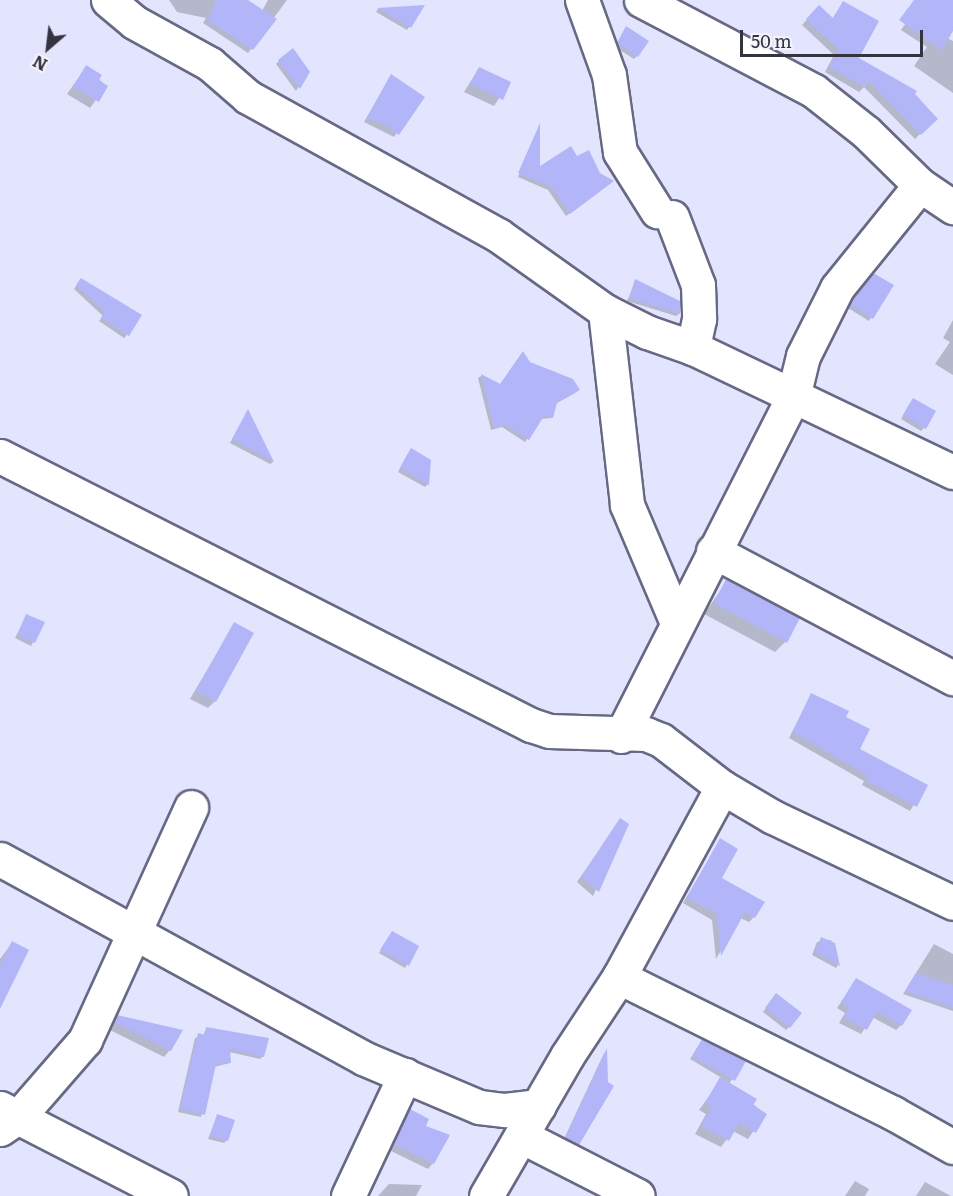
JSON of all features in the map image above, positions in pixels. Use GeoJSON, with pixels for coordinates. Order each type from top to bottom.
{"type":"FeatureCollection","features":[{"type":"Feature","properties":{"kind":"street"},"geometry":{"type":"LineString","coordinates":[[108,0],[135,22],[210,64],[248,97],[498,236],[605,312],[647,332],[693,348],[953,472]]}},
{"type":"Feature","properties":{"kind":"street"},"geometry":{"type":"LineString","coordinates":[[582,0],[609,75],[620,152],[664,214],[698,285],[699,319],[693,348]]}},
{"type":"Feature","properties":{"kind":"street"},"geometry":{"type":"LineString","coordinates":[[641,0],[814,91],[866,132],[920,185],[953,207]]}},
{"type":"Feature","properties":{"kind":"street"},"geometry":{"type":"LineString","coordinates":[[621,736],[793,397],[803,356],[837,288],[920,185]]}},
{"type":"Feature","properties":{"kind":"street"},"geometry":{"type":"LineString","coordinates":[[605,312],[627,505],[677,623]]}},
{"type":"Feature","properties":{"kind":"street"},"geometry":{"type":"LineString","coordinates":[[0,456],[531,724],[549,731],[621,736],[646,734],[661,740],[722,787],[773,817],[953,903]]}},
{"type":"Feature","properties":{"kind":"street"},"geometry":{"type":"LineString","coordinates":[[713,551],[953,678]]}},
{"type":"Feature","properties":{"kind":"street"},"geometry":{"type":"LineString","coordinates":[[486,1196],[619,977],[722,787]]}},
{"type":"Feature","properties":{"kind":"street"},"geometry":{"type":"LineString","coordinates":[[171,1196],[6,1118],[85,1040],[132,931],[191,807]]}},
{"type":"Feature","properties":{"kind":"street"},"geometry":{"type":"LineString","coordinates":[[0,859],[363,1058],[479,1107],[505,1110],[539,1106]]}},
{"type":"Feature","properties":{"kind":"street"},"geometry":{"type":"LineString","coordinates":[[619,977],[893,1113],[953,1148]]}},
{"type":"Feature","properties":{"kind":"street"},"geometry":{"type":"LineString","coordinates":[[348,1196],[405,1075]]}},
{"type":"Feature","properties":{"kind":"street"},"geometry":{"type":"LineString","coordinates":[[521,1136],[638,1196]]}},
{"type":"Feature","properties":{"kind":"building"},"geometry":{"type":"Polygon","coordinates":[[[216,0],[248,0],[277,19],[253,50],[208,21],[216,0]]]}},
{"type":"Feature","properties":{"kind":"building"},"geometry":{"type":"Polygon","coordinates":[[[914,0],[953,0],[953,31],[942,50],[899,20],[914,0]]]}},
{"type":"Feature","properties":{"kind":"building"},"geometry":{"type":"Polygon","coordinates":[[[843,1],[879,21],[859,58],[917,91],[915,94],[938,119],[921,135],[869,81],[865,87],[829,67],[839,50],[806,19],[819,5],[833,18],[843,1]]]}},
{"type":"Feature","properties":{"kind":"building"},"geometry":{"type":"Polygon","coordinates":[[[425,5],[411,28],[377,8],[425,5]]]}},
{"type":"Feature","properties":{"kind":"building"},"geometry":{"type":"Polygon","coordinates":[[[626,26],[649,41],[638,57],[617,43],[626,26]]]}},
{"type":"Feature","properties":{"kind":"building"},"geometry":{"type":"Polygon","coordinates":[[[293,48],[310,72],[300,89],[278,60],[293,48]]]}},
{"type":"Feature","properties":{"kind":"building"},"geometry":{"type":"Polygon","coordinates":[[[86,65],[102,75],[99,80],[108,86],[99,102],[73,87],[86,65]]]}},
{"type":"Feature","properties":{"kind":"building"},"geometry":{"type":"Polygon","coordinates":[[[479,67],[511,82],[503,100],[470,84],[479,67]]]}},
{"type":"Feature","properties":{"kind":"building"},"geometry":{"type":"Polygon","coordinates":[[[391,74],[425,97],[399,135],[382,123],[366,119],[391,74]]]}},
{"type":"Feature","properties":{"kind":"building"},"geometry":{"type":"Polygon","coordinates":[[[540,123],[540,166],[571,146],[577,156],[589,150],[600,173],[614,181],[570,214],[551,187],[518,173],[540,123]]]}},
{"type":"Feature","properties":{"kind":"building"},"geometry":{"type":"Polygon","coordinates":[[[873,273],[894,285],[873,319],[850,304],[873,273]]]}},
{"type":"Feature","properties":{"kind":"building"},"geometry":{"type":"Polygon","coordinates":[[[81,278],[142,315],[129,336],[101,318],[105,312],[76,285],[81,278]]]}},
{"type":"Feature","properties":{"kind":"building"},"geometry":{"type":"Polygon","coordinates":[[[635,279],[680,301],[680,314],[629,298],[635,279]]]}},
{"type":"Feature","properties":{"kind":"building"},"geometry":{"type":"Polygon","coordinates":[[[523,351],[530,362],[573,379],[580,390],[557,403],[553,418],[544,416],[529,440],[506,425],[494,428],[481,374],[500,384],[523,351]]]}},
{"type":"Feature","properties":{"kind":"building"},"geometry":{"type":"Polygon","coordinates":[[[913,398],[936,411],[926,429],[903,415],[913,398]]]}},
{"type":"Feature","properties":{"kind":"building"},"geometry":{"type":"Polygon","coordinates":[[[248,409],[274,462],[232,439],[248,409]]]}},
{"type":"Feature","properties":{"kind":"building"},"geometry":{"type":"Polygon","coordinates":[[[411,448],[431,460],[429,485],[400,468],[411,448]]]}},
{"type":"Feature","properties":{"kind":"building"},"geometry":{"type":"Polygon","coordinates":[[[726,579],[800,618],[787,643],[714,603],[726,579]]]}},
{"type":"Feature","properties":{"kind":"building"},"geometry":{"type":"Polygon","coordinates":[[[26,614],[45,622],[35,643],[17,635],[26,614]]]}},
{"type":"Feature","properties":{"kind":"building"},"geometry":{"type":"Polygon","coordinates":[[[234,622],[254,633],[216,702],[196,691],[234,622]]]}},
{"type":"Feature","properties":{"kind":"building"},"geometry":{"type":"Polygon","coordinates":[[[811,693],[849,711],[846,717],[870,729],[860,749],[928,785],[917,807],[865,780],[868,776],[793,732],[811,693]]]}},
{"type":"Feature","properties":{"kind":"building"},"geometry":{"type":"Polygon","coordinates":[[[620,818],[629,824],[599,892],[581,877],[620,818]]]}},
{"type":"Feature","properties":{"kind":"building"},"geometry":{"type":"Polygon","coordinates":[[[720,838],[738,849],[722,878],[765,902],[755,918],[745,912],[721,956],[717,914],[687,898],[720,838]]]}},
{"type":"Feature","properties":{"kind":"building"},"geometry":{"type":"Polygon","coordinates":[[[392,931],[419,946],[409,966],[380,950],[392,931]]]}},
{"type":"Feature","properties":{"kind":"building"},"geometry":{"type":"Polygon","coordinates":[[[821,937],[835,943],[840,966],[815,952],[821,937]]]}},
{"type":"Feature","properties":{"kind":"building"},"geometry":{"type":"Polygon","coordinates":[[[12,941],[29,950],[0,1009],[0,965],[12,941]]]}},
{"type":"Feature","properties":{"kind":"building"},"geometry":{"type":"Polygon","coordinates":[[[916,973],[953,985],[953,1008],[905,991],[916,973]]]}},
{"type":"Feature","properties":{"kind":"building"},"geometry":{"type":"Polygon","coordinates":[[[856,978],[912,1010],[902,1026],[877,1012],[867,1030],[843,1018],[849,1008],[841,1002],[856,978]]]}},
{"type":"Feature","properties":{"kind":"building"},"geometry":{"type":"Polygon","coordinates":[[[776,993],[802,1013],[790,1028],[765,1008],[776,993]]]}},
{"type":"Feature","properties":{"kind":"building"},"geometry":{"type":"Polygon","coordinates":[[[117,1015],[183,1030],[171,1051],[114,1022],[117,1015]]]}},
{"type":"Feature","properties":{"kind":"building"},"geometry":{"type":"Polygon","coordinates":[[[206,1027],[269,1038],[264,1057],[230,1049],[231,1063],[216,1064],[205,1115],[180,1109],[198,1033],[205,1035],[206,1027]]]}},
{"type":"Feature","properties":{"kind":"building"},"geometry":{"type":"Polygon","coordinates":[[[702,1039],[746,1061],[735,1081],[692,1056],[702,1039]]]}},
{"type":"Feature","properties":{"kind":"building"},"geometry":{"type":"Polygon","coordinates":[[[607,1048],[608,1082],[614,1086],[579,1145],[565,1138],[607,1048]]]}},
{"type":"Feature","properties":{"kind":"building"},"geometry":{"type":"Polygon","coordinates":[[[720,1077],[757,1099],[753,1105],[767,1114],[756,1133],[739,1123],[729,1141],[701,1126],[712,1107],[705,1103],[720,1077]]]}},
{"type":"Feature","properties":{"kind":"building"},"geometry":{"type":"Polygon","coordinates":[[[410,1109],[429,1119],[426,1126],[450,1135],[434,1164],[393,1144],[410,1109]]]}},
{"type":"Feature","properties":{"kind":"building"},"geometry":{"type":"Polygon","coordinates":[[[217,1114],[235,1120],[228,1141],[210,1136],[217,1114]]]}}]}
